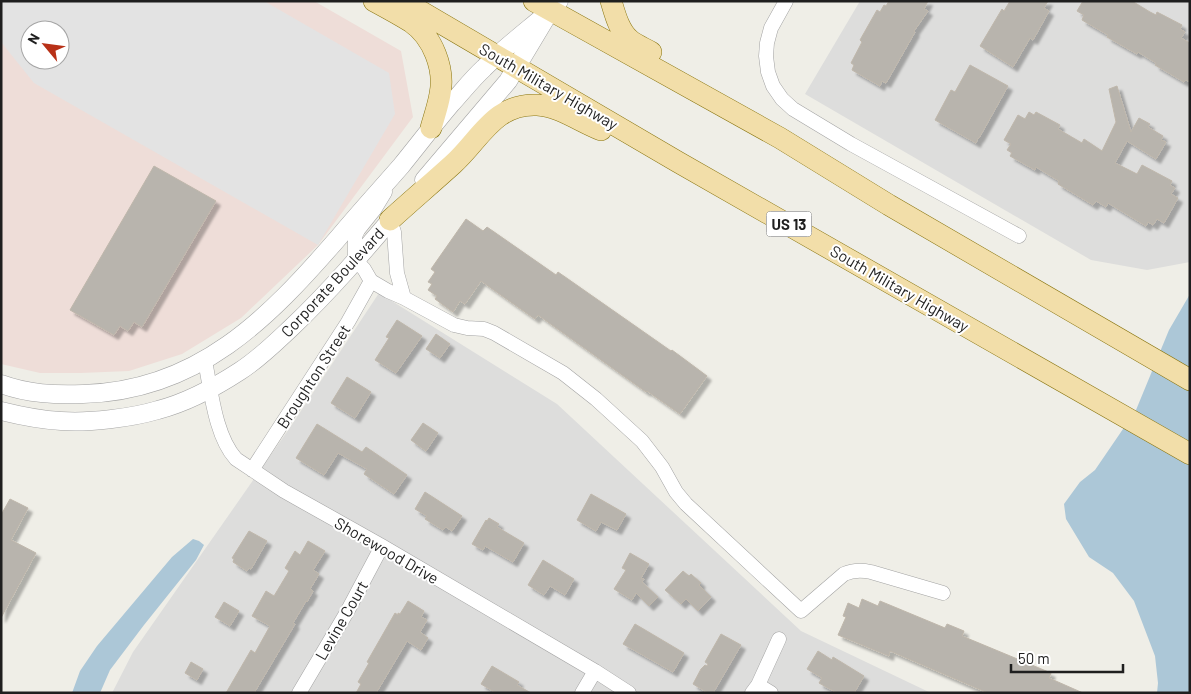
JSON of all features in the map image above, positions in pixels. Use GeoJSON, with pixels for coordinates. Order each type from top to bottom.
{"type":"FeatureCollection","features":[{"type":"Feature","properties":{"kind":"main road"},"geometry":{"type":"LineString","coordinates":[[374,1],[412,23],[425,34],[434,52],[441,78],[440,94],[431,128]]}},
{"type":"Feature","properties":{"kind":"main road","name":"South Military Highway"},"geometry":{"type":"LineString","coordinates":[[402,1],[678,162],[1190,454]]}},
{"type":"Feature","properties":{"kind":"main road"},"geometry":{"type":"LineString","coordinates":[[611,1],[622,31],[630,40],[710,85],[780,138]]}},
{"type":"Feature","properties":{"kind":"main road"},"geometry":{"type":"LineString","coordinates":[[548,5],[780,138],[890,205],[1190,380]]}},
{"type":"Feature","properties":{"kind":"main road"},"geometry":{"type":"LineString","coordinates":[[390,220],[455,162],[491,122],[514,108],[537,105],[557,110],[588,125],[678,162]]}},
{"type":"Feature","properties":{"kind":"street"},"geometry":{"type":"LineString","coordinates":[[786,1],[771,28],[766,56],[768,72],[773,86],[782,99],[793,109],[851,144],[1019,236]]}},
{"type":"Feature","properties":{"kind":"street","name":"Corporate Boulevard"},"geometry":{"type":"LineString","coordinates":[[1,384],[30,392],[56,395],[101,394],[125,390],[156,383],[180,373],[205,361],[242,336],[305,276],[484,68],[548,5]]}},
{"type":"Feature","properties":{"kind":"street","name":"Corporate Boulevard"},"geometry":{"type":"LineString","coordinates":[[1,411],[27,418],[61,422],[121,418],[158,410],[180,402],[211,388],[241,370],[277,341],[311,309],[390,220],[508,81],[548,5]]}},
{"type":"Feature","properties":{"kind":"street"},"geometry":{"type":"LineString","coordinates":[[401,165],[374,210],[358,230],[356,236],[355,260],[371,281],[454,326],[484,329],[494,333],[563,373],[596,399],[642,441],[662,467],[676,492],[686,504],[801,611],[850,571],[871,572],[943,593]]}},
{"type":"Feature","properties":{"kind":"street"},"geometry":{"type":"LineString","coordinates":[[390,220],[394,232],[397,273],[404,298]]}},
{"type":"Feature","properties":{"kind":"street","name":"Broughton Street"},"geometry":{"type":"LineString","coordinates":[[252,470],[348,322],[371,281]]}},
{"type":"Feature","properties":{"kind":"street","name":"Shorewood Drive"},"geometry":{"type":"LineString","coordinates":[[205,361],[218,422],[230,453],[236,459],[284,491],[382,546],[595,671],[629,693]]}},
{"type":"Feature","properties":{"kind":"street","name":"Levine Court"},"geometry":{"type":"LineString","coordinates":[[299,693],[347,612],[382,546]]}},
{"type":"Feature","properties":{"kind":"street"},"geometry":{"type":"LineString","coordinates":[[771,693],[755,689],[779,639]]}},
{"type":"Feature","properties":{"kind":"street"},"geometry":{"type":"LineString","coordinates":[[582,693],[595,671]]}},
{"type":"Feature","properties":{"kind":"shaded area"},"geometry":{"type":"Polygon","coordinates":[[[1,1],[314,1],[401,51],[413,117],[318,245],[241,318],[182,354],[129,371],[40,373],[1,364],[1,1]]]}},
{"type":"Feature","properties":{"kind":"shaded area"},"geometry":{"type":"Polygon","coordinates":[[[1,1],[264,1],[389,73],[395,114],[318,245],[34,83],[24,70],[70,70],[70,20],[20,20],[20,66],[1,42],[1,1]]]}},
{"type":"Feature","properties":{"kind":"shaded area"},"geometry":{"type":"Polygon","coordinates":[[[860,1],[1190,1],[1190,262],[1147,270],[1091,260],[805,94],[860,1]]]}},
{"type":"Feature","properties":{"kind":"shaded area"},"geometry":{"type":"Polygon","coordinates":[[[379,293],[557,404],[801,631],[931,693],[112,693],[133,652],[291,426],[379,293]]]}},
{"type":"Feature","properties":{"kind":"water"},"geometry":{"type":"Polygon","coordinates":[[[1190,294],[1190,693],[1157,693],[1158,683],[1155,656],[1134,601],[1113,573],[1089,557],[1066,519],[1064,504],[1080,482],[1095,470],[1136,410],[1169,330],[1190,294]]]}},
{"type":"Feature","properties":{"kind":"water"},"geometry":{"type":"Polygon","coordinates":[[[193,539],[204,545],[196,560],[110,670],[100,693],[72,693],[80,671],[97,646],[172,557],[193,539]]]}},
{"type":"Feature","properties":{"kind":"building"},"geometry":{"type":"Polygon","coordinates":[[[889,1],[928,1],[924,9],[928,11],[914,31],[886,83],[882,81],[880,86],[852,70],[854,65],[851,63],[862,42],[860,40],[877,10],[880,12],[889,1]]]}},
{"type":"Feature","properties":{"kind":"building"},"geometry":{"type":"Polygon","coordinates":[[[1010,1],[1048,1],[1044,8],[1049,11],[1033,40],[1030,38],[1013,67],[980,46],[1002,9],[1004,11],[1010,1]]]}},
{"type":"Feature","properties":{"kind":"building"},"geometry":{"type":"Polygon","coordinates":[[[1083,1],[1132,1],[1156,15],[1157,12],[1182,25],[1180,29],[1185,32],[1181,38],[1190,43],[1190,82],[1186,80],[1184,82],[1155,65],[1156,63],[1138,52],[1137,54],[1107,37],[1108,35],[1082,20],[1084,15],[1077,11],[1083,1]]]}},
{"type":"Feature","properties":{"kind":"building"},"geometry":{"type":"Polygon","coordinates":[[[970,65],[1008,86],[976,143],[935,120],[951,90],[955,92],[970,65]]]}},
{"type":"Feature","properties":{"kind":"building"},"geometry":{"type":"Polygon","coordinates":[[[1117,86],[1131,132],[1139,118],[1150,124],[1148,127],[1163,136],[1161,140],[1166,142],[1156,159],[1127,141],[1115,163],[1137,174],[1142,165],[1172,181],[1170,185],[1175,188],[1171,194],[1178,198],[1164,223],[1157,219],[1153,225],[1148,222],[1146,226],[1108,203],[1106,207],[1096,201],[1093,205],[1058,184],[1059,181],[1036,167],[1035,170],[1010,156],[1012,153],[1007,150],[1011,144],[1004,140],[1018,115],[1025,119],[1029,112],[1034,115],[1036,112],[1060,125],[1058,129],[1082,143],[1084,139],[1102,151],[1116,122],[1109,89],[1117,86]]]}},
{"type":"Feature","properties":{"kind":"building"},"geometry":{"type":"Polygon","coordinates":[[[154,166],[216,201],[142,327],[134,322],[128,331],[120,326],[114,335],[70,310],[154,166]]]}},
{"type":"Feature","properties":{"kind":"building"},"geometry":{"type":"Polygon","coordinates":[[[466,219],[483,231],[487,227],[556,275],[558,272],[707,376],[680,414],[538,315],[535,319],[481,281],[465,304],[460,301],[453,312],[435,299],[437,296],[428,290],[432,284],[428,282],[435,272],[431,269],[466,219]]]}},
{"type":"Feature","properties":{"kind":"building"},"geometry":{"type":"Polygon","coordinates":[[[397,320],[422,336],[396,373],[375,360],[389,338],[386,337],[397,320]]]}},
{"type":"Feature","properties":{"kind":"building"},"geometry":{"type":"Polygon","coordinates":[[[436,334],[450,344],[440,358],[426,349],[436,334]]]}},
{"type":"Feature","properties":{"kind":"building"},"geometry":{"type":"Polygon","coordinates":[[[347,377],[371,392],[355,418],[331,403],[347,377]]]}},
{"type":"Feature","properties":{"kind":"building"},"geometry":{"type":"Polygon","coordinates":[[[423,423],[438,433],[426,451],[411,440],[423,423]]]}},
{"type":"Feature","properties":{"kind":"building"},"geometry":{"type":"Polygon","coordinates":[[[317,424],[362,452],[366,447],[407,475],[394,494],[364,474],[367,469],[338,453],[324,475],[296,458],[317,424]]]}},
{"type":"Feature","properties":{"kind":"building"},"geometry":{"type":"Polygon","coordinates":[[[425,492],[462,516],[452,531],[446,527],[443,530],[425,519],[427,516],[415,509],[425,492]]]}},
{"type":"Feature","properties":{"kind":"building"},"geometry":{"type":"Polygon","coordinates":[[[591,494],[626,514],[617,530],[601,522],[596,531],[577,520],[591,494]]]}},
{"type":"Feature","properties":{"kind":"building"},"geometry":{"type":"Polygon","coordinates":[[[10,499],[28,508],[11,540],[36,553],[1,618],[1,515],[10,499]]]}},
{"type":"Feature","properties":{"kind":"building"},"geometry":{"type":"Polygon","coordinates":[[[489,518],[499,524],[497,527],[524,543],[513,562],[485,546],[483,550],[472,544],[489,518]]]}},
{"type":"Feature","properties":{"kind":"building"},"geometry":{"type":"Polygon","coordinates":[[[249,531],[267,541],[251,569],[249,568],[247,571],[233,562],[234,559],[232,558],[249,531]]]}},
{"type":"Feature","properties":{"kind":"building"},"geometry":{"type":"Polygon","coordinates":[[[308,541],[325,551],[313,570],[319,574],[310,589],[313,591],[254,693],[226,693],[251,650],[255,653],[270,626],[252,616],[266,591],[274,596],[289,571],[285,568],[295,551],[300,555],[308,541]]]}},
{"type":"Feature","properties":{"kind":"building"},"geometry":{"type":"Polygon","coordinates":[[[630,553],[649,564],[641,578],[644,579],[642,582],[658,597],[649,606],[636,593],[632,600],[614,589],[626,570],[622,568],[630,553]]]}},
{"type":"Feature","properties":{"kind":"building"},"geometry":{"type":"Polygon","coordinates":[[[543,560],[574,579],[565,595],[550,586],[544,595],[528,585],[543,560]]]}},
{"type":"Feature","properties":{"kind":"building"},"geometry":{"type":"Polygon","coordinates":[[[683,571],[689,576],[691,574],[701,583],[699,585],[711,597],[698,611],[686,599],[681,604],[665,590],[683,571]]]}},
{"type":"Feature","properties":{"kind":"building"},"geometry":{"type":"Polygon","coordinates":[[[862,599],[878,606],[880,601],[945,628],[947,624],[964,631],[962,636],[1051,673],[1049,678],[1083,693],[988,693],[890,651],[889,656],[838,635],[846,617],[843,616],[848,603],[859,608],[862,599]]]}},
{"type":"Feature","properties":{"kind":"building"},"geometry":{"type":"Polygon","coordinates":[[[408,601],[424,611],[421,617],[427,620],[420,632],[428,638],[421,650],[407,641],[376,693],[356,693],[361,684],[358,682],[369,663],[367,662],[395,613],[400,614],[408,601]]]}},
{"type":"Feature","properties":{"kind":"building"},"geometry":{"type":"Polygon","coordinates":[[[224,602],[239,611],[230,626],[215,617],[224,602]]]}},
{"type":"Feature","properties":{"kind":"building"},"geometry":{"type":"Polygon","coordinates":[[[635,624],[684,653],[673,672],[623,644],[635,624]]]}},
{"type":"Feature","properties":{"kind":"building"},"geometry":{"type":"Polygon","coordinates":[[[721,634],[741,645],[713,693],[708,693],[693,684],[701,669],[705,665],[707,666],[708,664],[705,662],[721,634]]]}},
{"type":"Feature","properties":{"kind":"building"},"geometry":{"type":"Polygon","coordinates":[[[818,651],[832,660],[833,657],[864,676],[854,693],[837,693],[819,683],[822,678],[807,669],[818,651]]]}},
{"type":"Feature","properties":{"kind":"building"},"geometry":{"type":"Polygon","coordinates":[[[191,662],[203,669],[197,680],[185,673],[191,662]]]}},
{"type":"Feature","properties":{"kind":"building"},"geometry":{"type":"Polygon","coordinates":[[[492,666],[519,682],[517,685],[531,693],[496,693],[481,684],[492,666]]]}}]}
